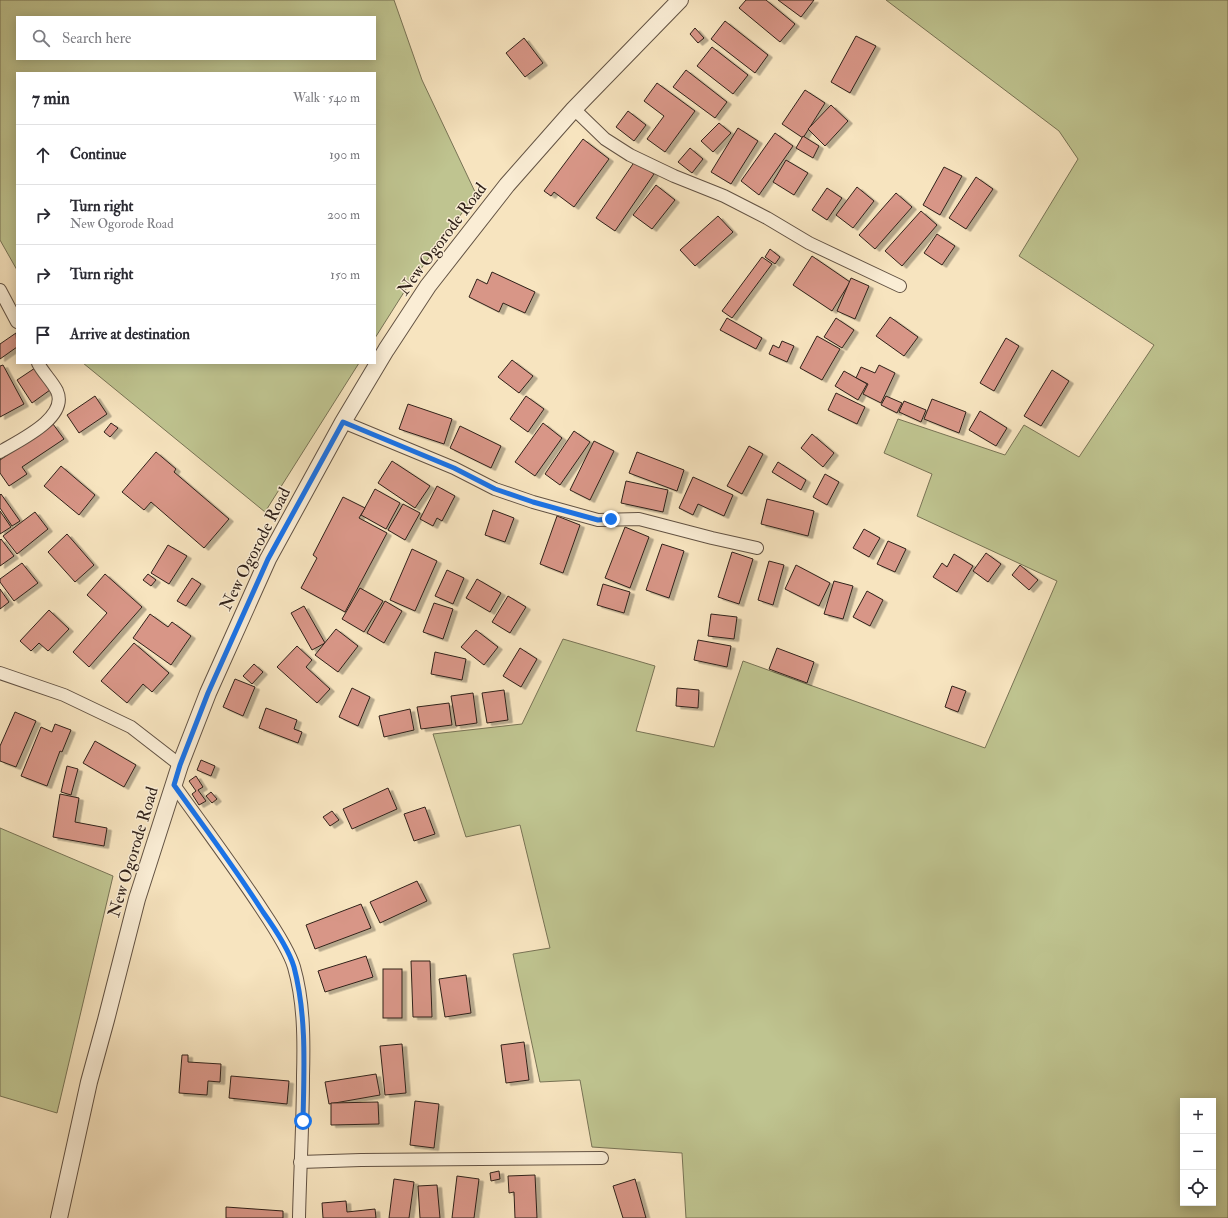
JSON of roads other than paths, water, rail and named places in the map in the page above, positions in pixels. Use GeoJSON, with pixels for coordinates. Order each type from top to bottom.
{"type":"FeatureCollection","features":[{"type":"Feature","properties":{"kind":"street","name":"New Ogorode Road"},"geometry":{"type":"LineString","coordinates":[[59,1218],[89,1082],[137,899],[180,765],[208,693],[268,559],[343,422],[386,350],[428,286],[507,185],[574,109],[680,0]]}},
{"type":"Feature","properties":{"kind":"street"},"geometry":{"type":"LineString","coordinates":[[574,109],[605,139],[630,155],[674,176],[724,196],[767,218],[809,243],[900,286]]}},
{"type":"Feature","properties":{"kind":"street"},"geometry":{"type":"LineString","coordinates":[[0,290],[16,320]]}},
{"type":"Feature","properties":{"kind":"street"},"geometry":{"type":"LineString","coordinates":[[0,452],[47,422],[59,404],[57,392],[39,364]]}},
{"type":"Feature","properties":{"kind":"street"},"geometry":{"type":"LineString","coordinates":[[343,422],[454,468],[495,489],[533,502],[598,520],[638,519],[757,548]]}},
{"type":"Feature","properties":{"kind":"street"},"geometry":{"type":"LineString","coordinates":[[0,673],[64,695],[131,727],[180,765]]}},
{"type":"Feature","properties":{"kind":"street"},"geometry":{"type":"LineString","coordinates":[[174,785],[249,890],[277,933],[294,966],[300,995],[304,1041],[303,1121],[300,1162],[299,1218]]}},
{"type":"Feature","properties":{"kind":"street"},"geometry":{"type":"LineString","coordinates":[[300,1162],[602,1158]]}}]}
